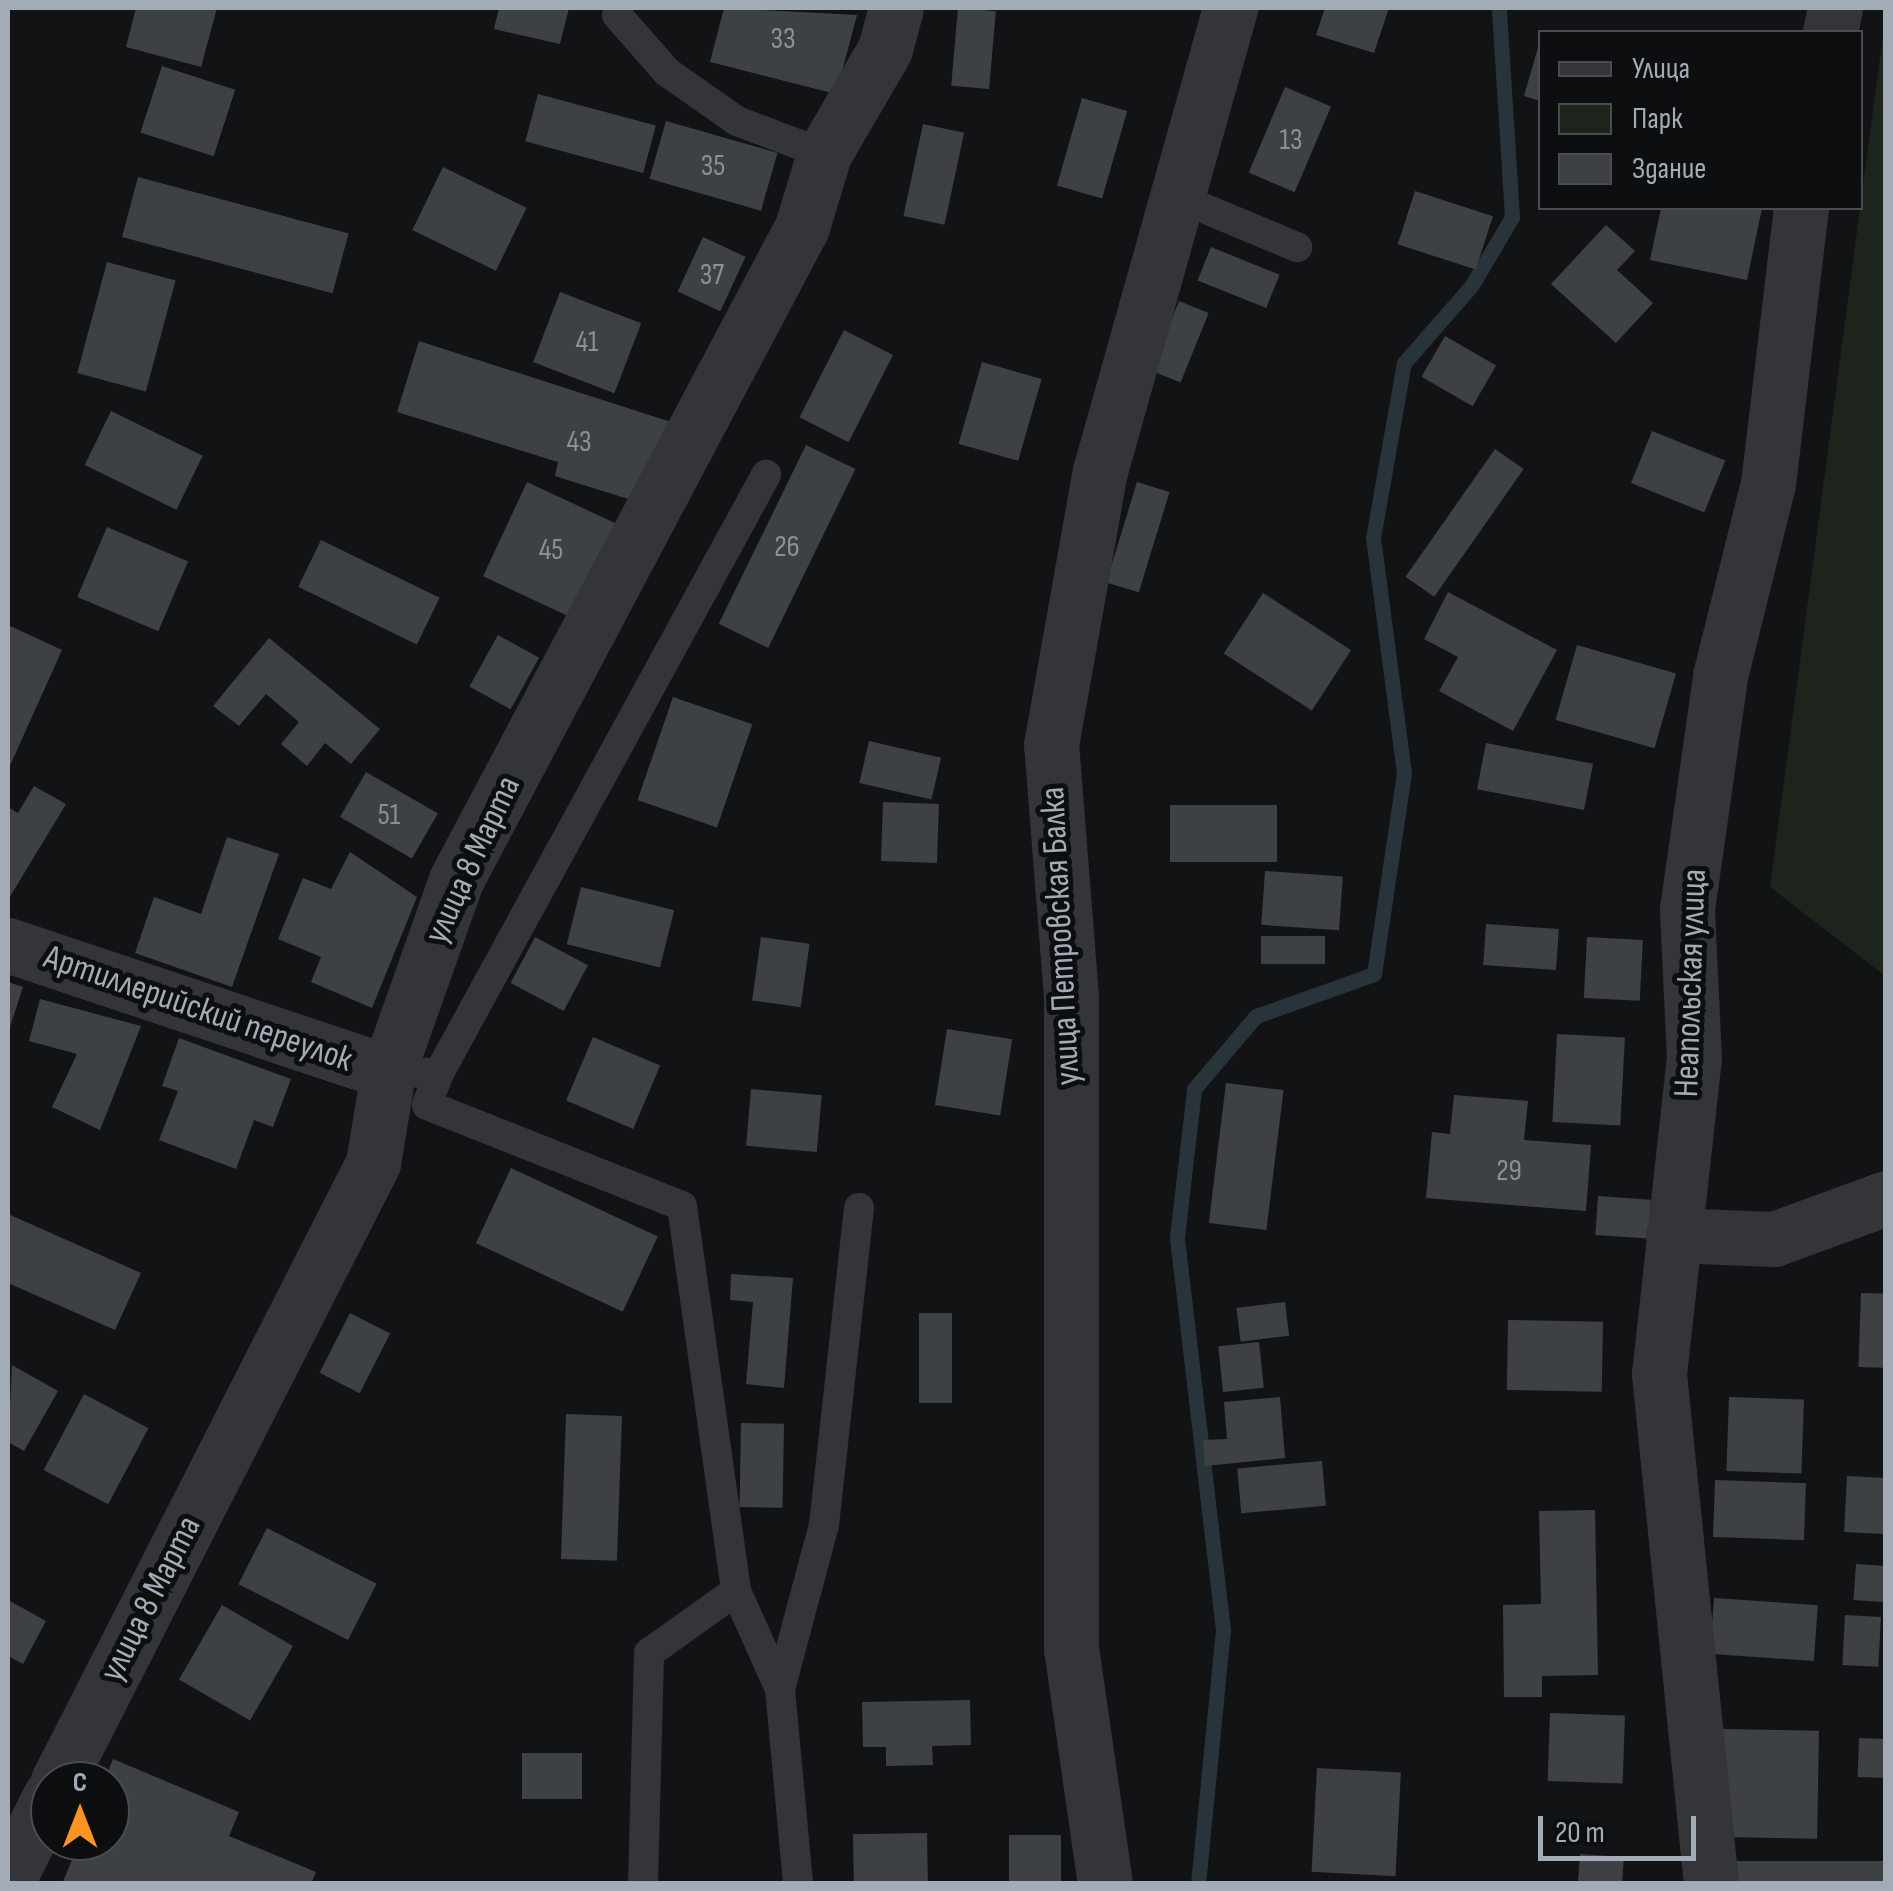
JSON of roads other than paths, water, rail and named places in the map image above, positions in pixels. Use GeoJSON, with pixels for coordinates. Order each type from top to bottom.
{"type":"FeatureCollection","features":[{"type":"Feature","properties":{"kind":"street","name":"улица 8 Марта"},"geometry":{"type":"LineString","coordinates":[[68,1761],[373,1163],[413,1073],[456,880],[802,227],[824,154],[884,49],[896,8]]}},
{"type":"Feature","properties":{"kind":"street","name":"улица Петровская Балка"},"geometry":{"type":"LineString","coordinates":[[1105,1884],[1071,1649],[1071,997],[1051,746],[1100,471],[1182,198],[1230,8]]}},
{"type":"Feature","properties":{"kind":"street","name":"Неапольская улица"},"geometry":{"type":"LineString","coordinates":[[1712,1884],[1660,1374],[1694,1059],[1687,909],[1720,676],[1768,484],[1801,210]]}},
{"type":"Feature","properties":{"kind":"street","name":"Артиллерийский переулок"},"geometry":{"type":"LineString","coordinates":[[8,945],[413,1073]]}},
{"type":"Feature","properties":{"kind":"street"},"geometry":{"type":"LineString","coordinates":[[1673,1234],[1774,1239],[1886,1198]]}},
{"type":"Feature","properties":{"kind":"street"},"geometry":{"type":"LineString","coordinates":[[8,1880],[30,1836]]}},
{"type":"Feature","properties":{"kind":"lane"},"geometry":{"type":"LineString","coordinates":[[617,16],[667,72],[737,122],[824,154]]}},
{"type":"Feature","properties":{"kind":"lane"},"geometry":{"type":"LineString","coordinates":[[1182,198],[1297,247]]}},
{"type":"Feature","properties":{"kind":"lane"},"geometry":{"type":"LineString","coordinates":[[766,475],[413,1073],[427,1105],[682,1206],[736,1591],[780,1689],[798,1884]]}},
{"type":"Feature","properties":{"kind":"lane"},"geometry":{"type":"LineString","coordinates":[[780,1689],[824,1524],[859,1208]]}},
{"type":"Feature","properties":{"kind":"lane"},"geometry":{"type":"LineString","coordinates":[[643,1884],[649,1654],[736,1591]]}},
{"type":"Feature","properties":{"kind":"waterway"},"geometry":{"type":"LineString","coordinates":[[1198,1884],[1223,1630],[1177,1237],[1194,1089],[1256,1016],[1374,974],[1404,773],[1373,538],[1404,363],[1472,285],[1512,217],[1499,8]]}}]}
